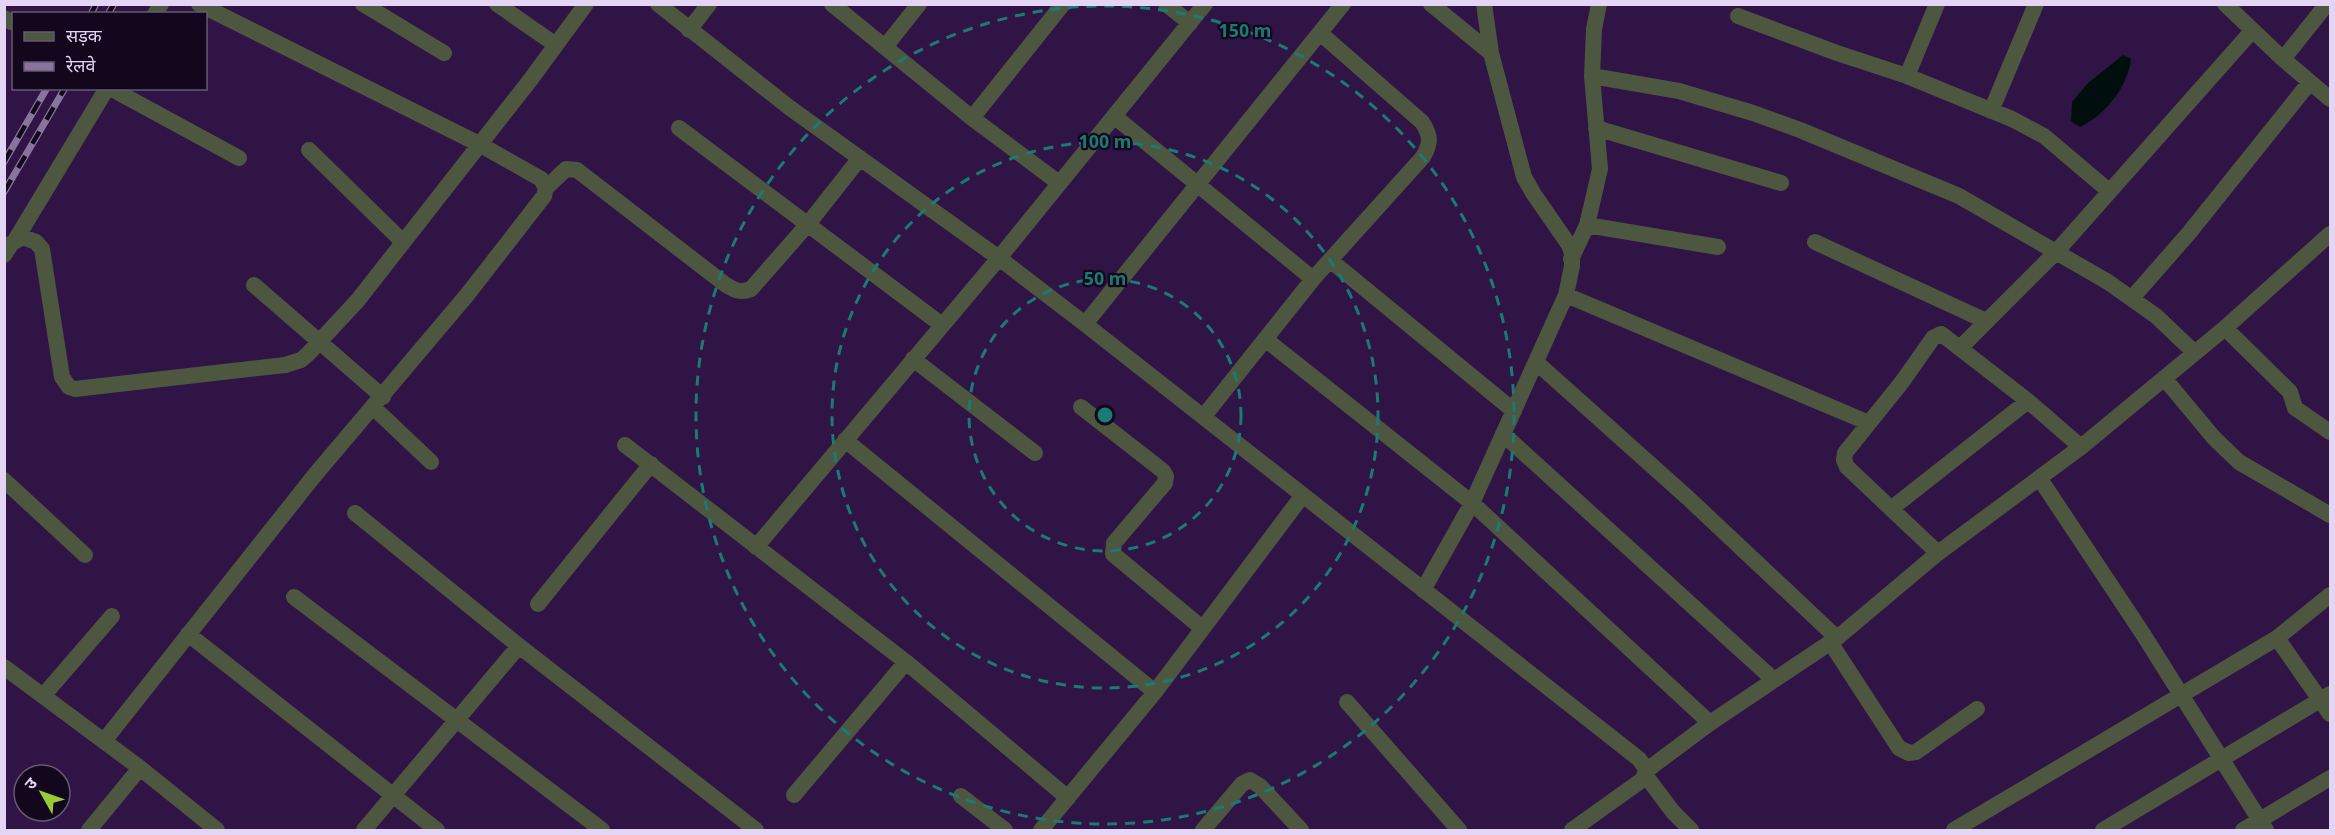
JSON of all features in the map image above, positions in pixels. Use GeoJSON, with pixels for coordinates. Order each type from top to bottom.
{"type":"FeatureCollection","features":[{"type":"Feature","properties":{"kind":"street"},"geometry":{"type":"LineString","coordinates":[[199,4],[479,144],[541,179],[546,188]]}},
{"type":"Feature","properties":{"kind":"street"},"geometry":{"type":"LineString","coordinates":[[363,4],[444,53]]}},
{"type":"Feature","properties":{"kind":"street"},"geometry":{"type":"LineString","coordinates":[[497,4],[556,45]]}},
{"type":"Feature","properties":{"kind":"street"},"geometry":{"type":"LineString","coordinates":[[16,239],[28,238],[42,249],[62,377],[69,387],[75,389],[294,363],[301,360],[358,300],[586,4]]}},
{"type":"Feature","properties":{"kind":"street"},"geometry":{"type":"LineString","coordinates":[[658,4],[689,30],[1085,324],[1639,759],[1673,812],[1691,831]]}},
{"type":"Feature","properties":{"kind":"street"},"geometry":{"type":"LineString","coordinates":[[689,30],[709,4]]}},
{"type":"Feature","properties":{"kind":"street"},"geometry":{"type":"LineString","coordinates":[[832,4],[972,118],[1059,183]]}},
{"type":"Feature","properties":{"kind":"street"},"geometry":{"type":"LineString","coordinates":[[885,47],[919,4]]}},
{"type":"Feature","properties":{"kind":"street"},"geometry":{"type":"LineString","coordinates":[[972,118],[1063,4]]}},
{"type":"Feature","properties":{"kind":"street"},"geometry":{"type":"LineString","coordinates":[[1166,4],[1190,23]]}},
{"type":"Feature","properties":{"kind":"street"},"geometry":{"type":"LineString","coordinates":[[756,547],[999,258],[1205,4]]}},
{"type":"Feature","properties":{"kind":"street"},"geometry":{"type":"LineString","coordinates":[[1085,324],[1344,4]]}},
{"type":"Feature","properties":{"kind":"street"},"geometry":{"type":"LineString","coordinates":[[1431,4],[1491,53]]}},
{"type":"Feature","properties":{"kind":"street"},"geometry":{"type":"LineString","coordinates":[[1484,4],[1491,53],[1524,177],[1569,245],[1572,259]]}},
{"type":"Feature","properties":{"kind":"street"},"geometry":{"type":"LineString","coordinates":[[1423,590],[1472,503],[1566,295],[1572,259],[1587,225],[1600,169],[1592,76],[1594,29],[1599,4]]}},
{"type":"Feature","properties":{"kind":"street"},"geometry":{"type":"LineString","coordinates":[[1907,76],[1936,4]]}},
{"type":"Feature","properties":{"kind":"street"},"geometry":{"type":"LineString","coordinates":[[1991,111],[2036,4]]}},
{"type":"Feature","properties":{"kind":"street"},"geometry":{"type":"LineString","coordinates":[[2225,4],[2283,59],[2331,99]]}},
{"type":"Feature","properties":{"kind":"street"},"geometry":{"type":"LineString","coordinates":[[2283,59],[2327,4]]}},
{"type":"Feature","properties":{"kind":"street"},"geometry":{"type":"LineString","coordinates":[[1738,16],[1907,76],[1991,111],[2044,136],[2109,191]]}},
{"type":"Feature","properties":{"kind":"street"},"geometry":{"type":"LineString","coordinates":[[1960,348],[2056,252],[2252,31]]}},
{"type":"Feature","properties":{"kind":"street"},"geometry":{"type":"LineString","coordinates":[[1204,416],[1313,279],[1423,157],[1430,145],[1430,138],[1422,122],[1320,33]]}},
{"type":"Feature","properties":{"kind":"street"},"geometry":{"type":"LineString","coordinates":[[1592,76],[1679,91],[1753,113],[1959,196],[2132,298],[2169,327],[2194,352]]}},
{"type":"Feature","properties":{"kind":"street"},"geometry":{"type":"LineString","coordinates":[[2132,298],[2189,233],[2310,82]]}},
{"type":"Feature","properties":{"kind":"street"},"geometry":{"type":"LineString","coordinates":[[4,255],[108,90]]}},
{"type":"Feature","properties":{"kind":"street"},"geometry":{"type":"LineString","coordinates":[[113,90],[239,158]]}},
{"type":"Feature","properties":{"kind":"street"},"geometry":{"type":"LineString","coordinates":[[1114,116],[1313,279]]}},
{"type":"Feature","properties":{"kind":"street"},"geometry":{"type":"LineString","coordinates":[[1596,128],[1781,183]]}},
{"type":"Feature","properties":{"kind":"street"},"geometry":{"type":"LineString","coordinates":[[679,129],[942,325]]}},
{"type":"Feature","properties":{"kind":"street"},"geometry":{"type":"LineString","coordinates":[[309,150],[403,242]]}},
{"type":"Feature","properties":{"kind":"street"},"geometry":{"type":"LineString","coordinates":[[104,741],[314,476],[474,286],[544,196],[546,188],[566,169],[577,170],[735,291],[742,292],[752,289],[808,224],[860,158]]}},
{"type":"Feature","properties":{"kind":"street"},"geometry":{"type":"LineString","coordinates":[[1587,225],[1718,247]]}},
{"type":"Feature","properties":{"kind":"street"},"geometry":{"type":"LineString","coordinates":[[1572,831],[1642,780],[1646,773],[1710,723],[1833,640],[1938,553],[2081,447],[2224,328],[2331,234]]}},
{"type":"Feature","properties":{"kind":"street"},"geometry":{"type":"LineString","coordinates":[[1815,242],[1986,321]]}},
{"type":"Feature","properties":{"kind":"street"},"geometry":{"type":"LineString","coordinates":[[1330,260],[1514,411]]}},
{"type":"Feature","properties":{"kind":"street"},"geometry":{"type":"LineString","coordinates":[[254,285],[320,341],[431,462]]}},
{"type":"Feature","properties":{"kind":"street"},"geometry":{"type":"LineString","coordinates":[[1566,295],[1869,423]]}},
{"type":"Feature","properties":{"kind":"street"},"geometry":{"type":"LineString","coordinates":[[2224,328],[2290,392],[2295,408],[2331,432]]}},
{"type":"Feature","properties":{"kind":"street"},"geometry":{"type":"LineString","coordinates":[[1938,553],[1847,467],[1844,459],[1845,453],[1902,382],[1933,338],[1941,334],[2028,401],[2081,447]]}},
{"type":"Feature","properties":{"kind":"street"},"geometry":{"type":"LineString","coordinates":[[1266,339],[1472,503],[1710,723]]}},
{"type":"Feature","properties":{"kind":"street"},"geometry":{"type":"LineString","coordinates":[[913,359],[1035,453]]}},
{"type":"Feature","properties":{"kind":"street"},"geometry":{"type":"LineString","coordinates":[[1537,363],[1688,498],[1833,640],[1899,748],[1904,752],[1916,752],[1977,709]]}},
{"type":"Feature","properties":{"kind":"street"},"geometry":{"type":"LineString","coordinates":[[2164,378],[2214,438],[2239,462],[2331,515]]}},
{"type":"Feature","properties":{"kind":"street"},"geometry":{"type":"LineString","coordinates":[[1892,508],[2028,401]]}},
{"type":"Feature","properties":{"kind":"street"},"geometry":{"type":"LineString","coordinates":[[1081,408],[1163,471],[1166,476],[1165,483],[1114,543],[1113,554],[1202,628]]}},
{"type":"Feature","properties":{"kind":"street"},"geometry":{"type":"LineString","coordinates":[[1503,434],[1774,680]]}},
{"type":"Feature","properties":{"kind":"street"},"geometry":{"type":"LineString","coordinates":[[845,440],[1155,692]]}},
{"type":"Feature","properties":{"kind":"street"},"geometry":{"type":"LineString","coordinates":[[625,445],[906,662],[1068,798]]}},
{"type":"Feature","properties":{"kind":"street"},"geometry":{"type":"LineString","coordinates":[[538,604],[651,464]]}},
{"type":"Feature","properties":{"kind":"street"},"geometry":{"type":"LineString","coordinates":[[2040,479],[2222,758],[2263,826]]}},
{"type":"Feature","properties":{"kind":"street"},"geometry":{"type":"LineString","coordinates":[[4,480],[86,555]]}},
{"type":"Feature","properties":{"kind":"street"},"geometry":{"type":"LineString","coordinates":[[1041,831],[1155,692],[1303,495]]}},
{"type":"Feature","properties":{"kind":"street"},"geometry":{"type":"LineString","coordinates":[[355,513],[519,646],[756,831]]}},
{"type":"Feature","properties":{"kind":"street"},"geometry":{"type":"LineString","coordinates":[[1954,831],[2277,638],[2331,595]]}},
{"type":"Feature","properties":{"kind":"street"},"geometry":{"type":"LineString","coordinates":[[294,597],[602,831]]}},
{"type":"Feature","properties":{"kind":"street"},"geometry":{"type":"LineString","coordinates":[[43,696],[112,616]]}},
{"type":"Feature","properties":{"kind":"street"},"geometry":{"type":"LineString","coordinates":[[188,634],[437,831]]}},
{"type":"Feature","properties":{"kind":"street"},"geometry":{"type":"LineString","coordinates":[[2103,831],[2222,758],[2328,703],[2277,638]]}},
{"type":"Feature","properties":{"kind":"street"},"geometry":{"type":"LineString","coordinates":[[364,831],[454,720],[519,646]]}},
{"type":"Feature","properties":{"kind":"street"},"geometry":{"type":"LineString","coordinates":[[794,795],[906,662]]}},
{"type":"Feature","properties":{"kind":"street"},"geometry":{"type":"LineString","coordinates":[[4,667],[140,768],[217,831]]}},
{"type":"Feature","properties":{"kind":"street"},"geometry":{"type":"LineString","coordinates":[[1347,702],[1459,831]]}},
{"type":"Feature","properties":{"kind":"street"},"geometry":{"type":"LineString","coordinates":[[89,831],[140,768]]}},
{"type":"Feature","properties":{"kind":"street"},"geometry":{"type":"LineString","coordinates":[[2243,831],[2263,826],[2331,778]]}},
{"type":"Feature","properties":{"kind":"street"},"geometry":{"type":"LineString","coordinates":[[1203,831],[1242,784],[1250,780],[1260,786],[1301,831]]}},
{"type":"Feature","properties":{"kind":"street"},"geometry":{"type":"LineString","coordinates":[[961,796],[1005,831]]}},
{"type":"Feature","properties":{"kind":"shaded area"},"geometry":{"type":"Polygon","coordinates":[[[2123,55],[2131,59],[2129,70],[2114,99],[2098,115],[2080,127],[2071,121],[2072,102],[2087,84],[2123,55]]]}},
{"type":"Feature","properties":{"kind":"railway"},"geometry":{"type":"LineString","coordinates":[[92,12],[96,4]]}},
{"type":"Feature","properties":{"kind":"railway"},"geometry":{"type":"LineString","coordinates":[[109,12],[114,4]]}},
{"type":"Feature","properties":{"kind":"railway"},"geometry":{"type":"LineString","coordinates":[[4,162],[46,90]]}},
{"type":"Feature","properties":{"kind":"railway"},"geometry":{"type":"LineString","coordinates":[[4,192],[64,90]]}}]}
